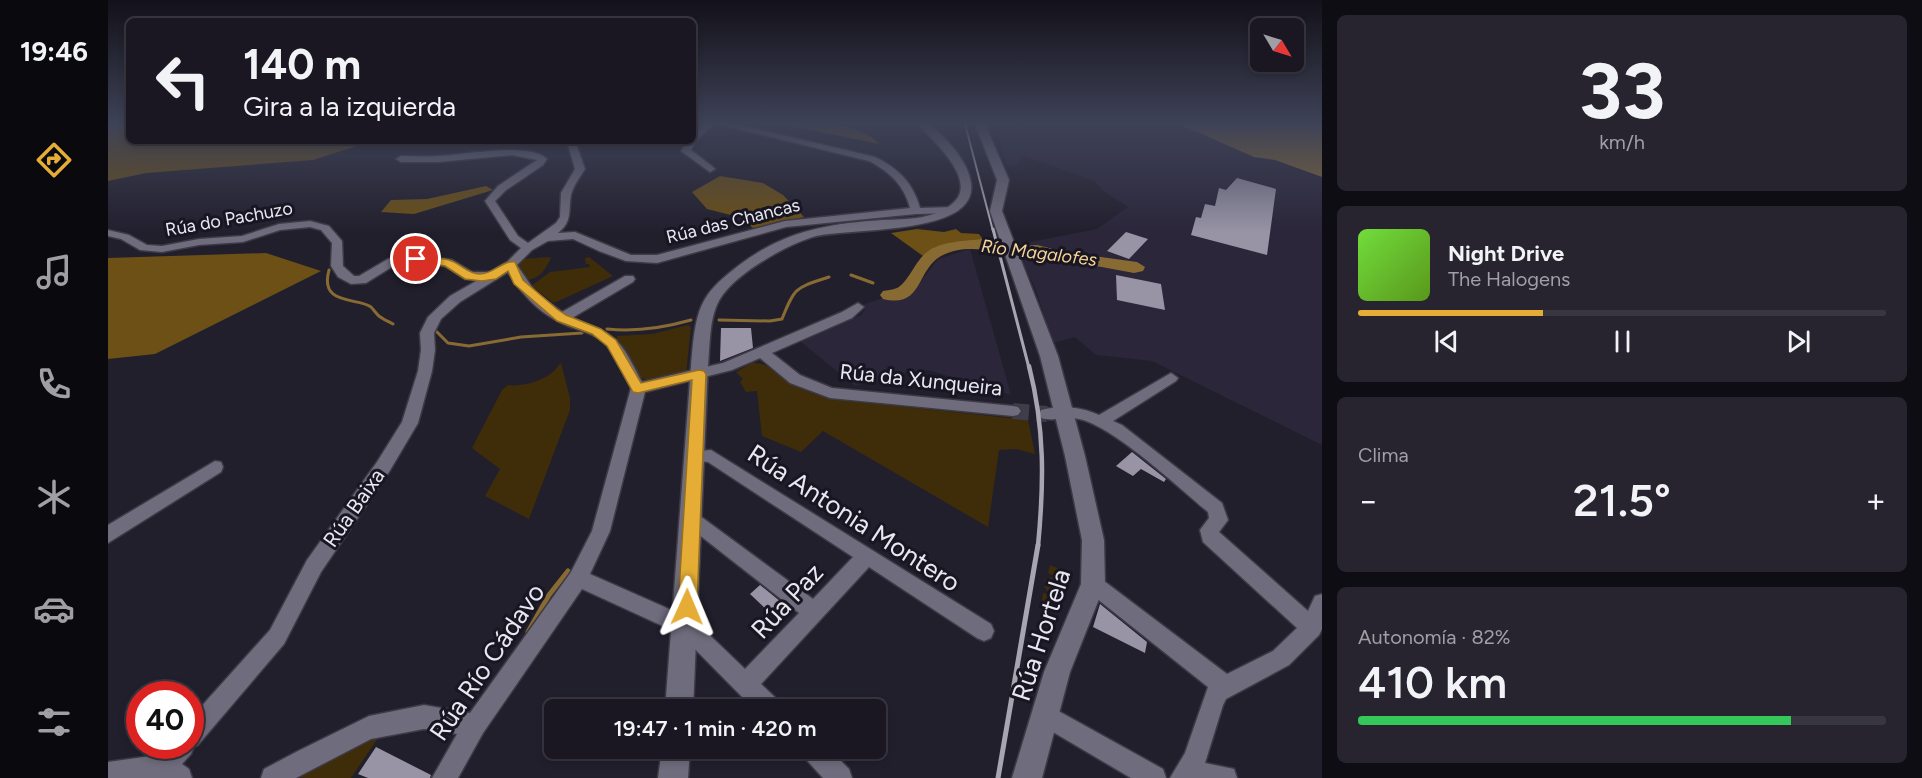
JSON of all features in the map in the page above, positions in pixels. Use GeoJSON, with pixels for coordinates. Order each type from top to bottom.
{"type":"FeatureCollection","features":[{"type":"Feature","properties":{"kind":"street"},"geometry":{"type":"LineString","coordinates":[[528,248],[514,238],[490,201],[502,188],[541,160]]}},
{"type":"Feature","properties":{"kind":"street"},"geometry":{"type":"LineString","coordinates":[[545,238],[561,225],[565,217],[566,193],[580,169],[577,160]]}},
{"type":"Feature","properties":{"kind":"street"},"geometry":{"type":"LineString","coordinates":[[698,160],[710,169]]}},
{"type":"Feature","properties":{"kind":"street"},"geometry":{"type":"LineString","coordinates":[[874,160],[893,171],[911,194],[916,211]]}},
{"type":"Feature","properties":{"kind":"street"},"geometry":{"type":"LineString","coordinates":[[680,699],[687,627],[690,518],[699,374],[711,301],[716,293],[761,256],[787,240],[822,230],[918,220],[954,210],[962,201],[965,191],[963,172],[957,160]]}},
{"type":"Feature","properties":{"kind":"street","name":"Rúa Hortela"},"geometry":{"type":"LineString","coordinates":[[996,160],[1004,180],[996,211],[1049,356],[1056,415],[1093,540],[1093,584],[1058,672],[1027,778]]}},
{"type":"Feature","properties":{"kind":"street","name":"Rúa das Chancas"},"geometry":{"type":"LineString","coordinates":[[511,265],[528,248],[545,238],[580,236],[603,249],[630,258],[649,259],[785,224],[916,211],[954,210]]}},
{"type":"Feature","properties":{"kind":"street","name":"Rúa do Pachuzo"},"geometry":{"type":"LineString","coordinates":[[108,234],[125,237],[144,248],[162,249],[199,242],[243,238],[289,225],[318,225],[325,228],[338,243],[337,266],[342,274],[351,280],[362,280],[392,262],[416,259],[448,263],[469,276],[492,276]]}},
{"type":"Feature","properties":{"kind":"street"},"geometry":{"type":"LineString","coordinates":[[511,265],[518,281],[562,318],[597,332],[612,343],[638,388],[727,367],[848,315],[858,307]]}},
{"type":"Feature","properties":{"kind":"street","name":"Rúa Baixa"},"geometry":{"type":"LineString","coordinates":[[204,721],[277,637],[314,566],[383,467],[410,423],[425,371],[428,350],[427,333],[435,317],[455,299],[511,265]]}},
{"type":"Feature","properties":{"kind":"street"},"geometry":{"type":"LineString","coordinates":[[562,318],[629,279]]}},
{"type":"Feature","properties":{"kind":"street","name":"Rúa da Xunqueira"},"geometry":{"type":"LineString","coordinates":[[763,353],[795,379],[830,393],[1013,411]]}},
{"type":"Feature","properties":{"kind":"street"},"geometry":{"type":"LineString","coordinates":[[1099,422],[1172,378]]}},
{"type":"Feature","properties":{"kind":"street","name":"Rúa Río Cádavo"},"geometry":{"type":"LineString","coordinates":[[444,778],[475,726],[579,578],[601,531],[638,388]]}},
{"type":"Feature","properties":{"kind":"street"},"geometry":{"type":"LineString","coordinates":[[1056,415],[1080,413],[1116,429],[1216,508],[1220,514],[1219,520],[1209,530],[1210,536],[1312,628]]}},
{"type":"Feature","properties":{"kind":"street","name":"Rúa Antonia Montero"},"geometry":{"type":"LineString","coordinates":[[694,456],[711,456],[984,631]]}},
{"type":"Feature","properties":{"kind":"street"},"geometry":{"type":"LineString","coordinates":[[108,535],[215,467]]}},
{"type":"Feature","properties":{"kind":"street"},"geometry":{"type":"LineString","coordinates":[[690,518],[814,612]]}},
{"type":"Feature","properties":{"kind":"street","name":"Rúa Paz"},"geometry":{"type":"LineString","coordinates":[[746,684],[867,556]]}},
{"type":"Feature","properties":{"kind":"street"},"geometry":{"type":"LineString","coordinates":[[579,578],[687,627],[761,699]]}},
{"type":"Feature","properties":{"kind":"street"},"geometry":{"type":"LineString","coordinates":[[1093,584],[1224,686]]}},
{"type":"Feature","properties":{"kind":"street"},"geometry":{"type":"LineString","coordinates":[[1185,776],[1193,764],[1212,701],[1224,686],[1281,658],[1312,628],[1322,603]]}},
{"type":"Feature","properties":{"kind":"street"},"geometry":{"type":"LineString","coordinates":[[1044,714],[1154,778]]}},
{"type":"Feature","properties":{"kind":"street"},"geometry":{"type":"LineString","coordinates":[[273,778],[369,728],[424,717],[475,726]]}},
{"type":"Feature","properties":{"kind":"street"},"geometry":{"type":"LineString","coordinates":[[673,778],[675,759]]}},
{"type":"Feature","properties":{"kind":"street"},"geometry":{"type":"LineString","coordinates":[[822,759],[840,778]]}},
{"type":"Feature","properties":{"kind":"street"},"geometry":{"type":"LineString","coordinates":[[108,774],[172,772]]}},
{"type":"Feature","properties":{"kind":"street"},"geometry":{"type":"LineString","coordinates":[[1185,776],[1225,778]]}},
{"type":"Feature","properties":{"kind":"shaded area"},"geometry":{"type":"Polygon","coordinates":[[[108,160],[309,160],[146,173],[108,181],[108,160]]]}},
{"type":"Feature","properties":{"kind":"shaded area"},"geometry":{"type":"Polygon","coordinates":[[[1006,160],[1020,160],[1015,167],[1007,165],[1006,160]]]}},
{"type":"Feature","properties":{"kind":"shaded area"},"geometry":{"type":"Polygon","coordinates":[[[1036,160],[1276,160],[1322,177],[1322,445],[1152,361],[1096,355],[1075,337],[1053,343],[1036,290],[1015,245],[1097,229],[1128,207],[1102,190],[1095,181],[1036,160]]]}},
{"type":"Feature","properties":{"kind":"shaded area"},"geometry":{"type":"Polygon","coordinates":[[[1276,160],[1322,160],[1322,177],[1276,160]]]}},
{"type":"Feature","properties":{"kind":"shaded area"},"geometry":{"type":"Polygon","coordinates":[[[720,176],[763,183],[783,195],[804,217],[753,228],[739,217],[707,209],[692,192],[720,176]]]}},
{"type":"Feature","properties":{"kind":"shaded area"},"geometry":{"type":"Polygon","coordinates":[[[486,186],[493,190],[414,214],[381,212],[391,200],[427,199],[486,186]]]}},
{"type":"Feature","properties":{"kind":"shaded area"},"geometry":{"type":"Polygon","coordinates":[[[917,229],[944,232],[956,229],[961,233],[979,234],[985,242],[946,246],[923,256],[891,233],[917,229]]]}},
{"type":"Feature","properties":{"kind":"shaded area"},"geometry":{"type":"Polygon","coordinates":[[[970,249],[1011,395],[928,370],[900,373],[855,386],[800,341],[861,315],[866,307],[864,304],[887,297],[909,297],[938,259],[970,249]]]}},
{"type":"Feature","properties":{"kind":"shaded area"},"geometry":{"type":"Polygon","coordinates":[[[266,253],[321,271],[155,354],[108,359],[108,258],[266,253]]]}},
{"type":"Feature","properties":{"kind":"shaded area"},"geometry":{"type":"Polygon","coordinates":[[[551,257],[540,274],[532,279],[522,279],[517,264],[520,259],[551,257]]]}},
{"type":"Feature","properties":{"kind":"shaded area"},"geometry":{"type":"Polygon","coordinates":[[[589,257],[613,276],[554,303],[531,286],[550,272],[590,267],[586,264],[585,258],[589,257]]]}},
{"type":"Feature","properties":{"kind":"shaded area"},"geometry":{"type":"Polygon","coordinates":[[[688,325],[691,327],[686,374],[647,380],[636,375],[617,344],[617,336],[652,334],[688,325]]]}},
{"type":"Feature","properties":{"kind":"shaded area"},"geometry":{"type":"Polygon","coordinates":[[[561,363],[570,398],[570,410],[529,519],[485,496],[500,469],[472,448],[502,390],[508,385],[520,385],[539,380],[550,374],[561,363]]]}},
{"type":"Feature","properties":{"kind":"shaded area"},"geometry":{"type":"Polygon","coordinates":[[[752,363],[770,367],[788,381],[805,390],[834,399],[1028,420],[1035,454],[1016,449],[999,450],[988,527],[823,431],[801,452],[762,436],[757,391],[746,392],[740,382],[743,379],[736,372],[752,363]]]}},
{"type":"Feature","properties":{"kind":"shaded area"},"geometry":{"type":"Polygon","coordinates":[[[1050,565],[1068,573],[1067,580],[1058,577],[1060,582],[1057,584],[1064,593],[1058,597],[1058,605],[1042,601],[1043,593],[1050,595],[1044,586],[1048,586],[1044,580],[1054,576],[1048,573],[1050,565]]]}},
{"type":"Feature","properties":{"kind":"shaded area"},"geometry":{"type":"Polygon","coordinates":[[[378,738],[351,778],[289,778],[340,749],[378,738]]]}},
{"type":"Feature","properties":{"kind":"building"},"geometry":{"type":"Polygon","coordinates":[[[1237,178],[1276,189],[1267,255],[1191,235],[1196,217],[1201,218],[1205,204],[1215,206],[1219,188],[1226,190],[1237,178]]]}},
{"type":"Feature","properties":{"kind":"building"},"geometry":{"type":"Polygon","coordinates":[[[1126,232],[1148,239],[1129,259],[1107,251],[1126,232]]]}},
{"type":"Feature","properties":{"kind":"building"},"geometry":{"type":"Polygon","coordinates":[[[1116,275],[1161,284],[1165,310],[1117,300],[1116,275]]]}},
{"type":"Feature","properties":{"kind":"building"},"geometry":{"type":"Polygon","coordinates":[[[721,328],[751,328],[753,348],[720,361],[721,328]]]}},
{"type":"Feature","properties":{"kind":"building"},"geometry":{"type":"Polygon","coordinates":[[[1132,452],[1166,479],[1164,482],[1141,469],[1133,476],[1116,466],[1132,452]]]}},
{"type":"Feature","properties":{"kind":"building"},"geometry":{"type":"Polygon","coordinates":[[[760,585],[781,602],[770,613],[750,594],[760,585]]]}},
{"type":"Feature","properties":{"kind":"building"},"geometry":{"type":"Polygon","coordinates":[[[1100,604],[1147,642],[1145,653],[1093,627],[1100,604]]]}},
{"type":"Feature","properties":{"kind":"building"},"geometry":{"type":"Polygon","coordinates":[[[376,747],[431,775],[430,778],[368,778],[358,774],[376,747]]]}},
{"type":"Feature","properties":{"kind":"waterway","name":"Río Magalofes"},"geometry":{"type":"LineString","coordinates":[[889,295],[898,295],[909,288],[922,265],[935,253],[957,247],[983,244],[1024,251],[1037,250],[1065,257],[1137,267]]}},
{"type":"Feature","properties":{"kind":"waterway","name":"Río Magalofes"},"geometry":{"type":"LineString","coordinates":[[329,270],[327,282],[329,290],[334,295],[365,304],[380,317],[393,324]]}},
{"type":"Feature","properties":{"kind":"waterway","name":"Río Magalofes"},"geometry":{"type":"LineString","coordinates":[[851,275],[873,283]]}},
{"type":"Feature","properties":{"kind":"waterway","name":"Río Magalofes"},"geometry":{"type":"LineString","coordinates":[[719,320],[770,321],[782,319],[790,300],[798,290],[829,277]]}},
{"type":"Feature","properties":{"kind":"waterway","name":"Río Magalofes"},"geometry":{"type":"LineString","coordinates":[[607,329],[649,329],[691,320]]}},
{"type":"Feature","properties":{"kind":"waterway","name":"Río Magalofes"},"geometry":{"type":"LineString","coordinates":[[435,330],[448,343],[469,346],[521,337],[582,333]]}},
{"type":"Feature","properties":{"kind":"waterway"},"geometry":{"type":"LineString","coordinates":[[528,632],[549,595],[568,571]]}},
{"type":"Feature","properties":{"kind":"tunnel"},"geometry":{"type":"LineString","coordinates":[[1013,411],[1047,414]]}},
{"type":"Feature","properties":{"kind":"railway"},"geometry":{"type":"LineString","coordinates":[[975,160],[993,231]]}},
{"type":"Feature","properties":{"kind":"railway"},"geometry":{"type":"LineString","coordinates":[[993,229],[1029,368]]}},
{"type":"Feature","properties":{"kind":"railway"},"geometry":{"type":"LineString","coordinates":[[1029,366],[1038,412],[1042,456],[1038,546]]}},
{"type":"Feature","properties":{"kind":"railway"},"geometry":{"type":"LineString","coordinates":[[998,778],[1038,545]]}},
{"type":"Feature","properties":{"kind":"route"},"geometry":{"type":"LineString","coordinates":[[416,259],[448,263],[469,276],[482,278],[492,276],[511,265],[518,281],[538,300],[562,318],[597,332],[612,343],[638,388],[699,374],[687,607]]}}]}
